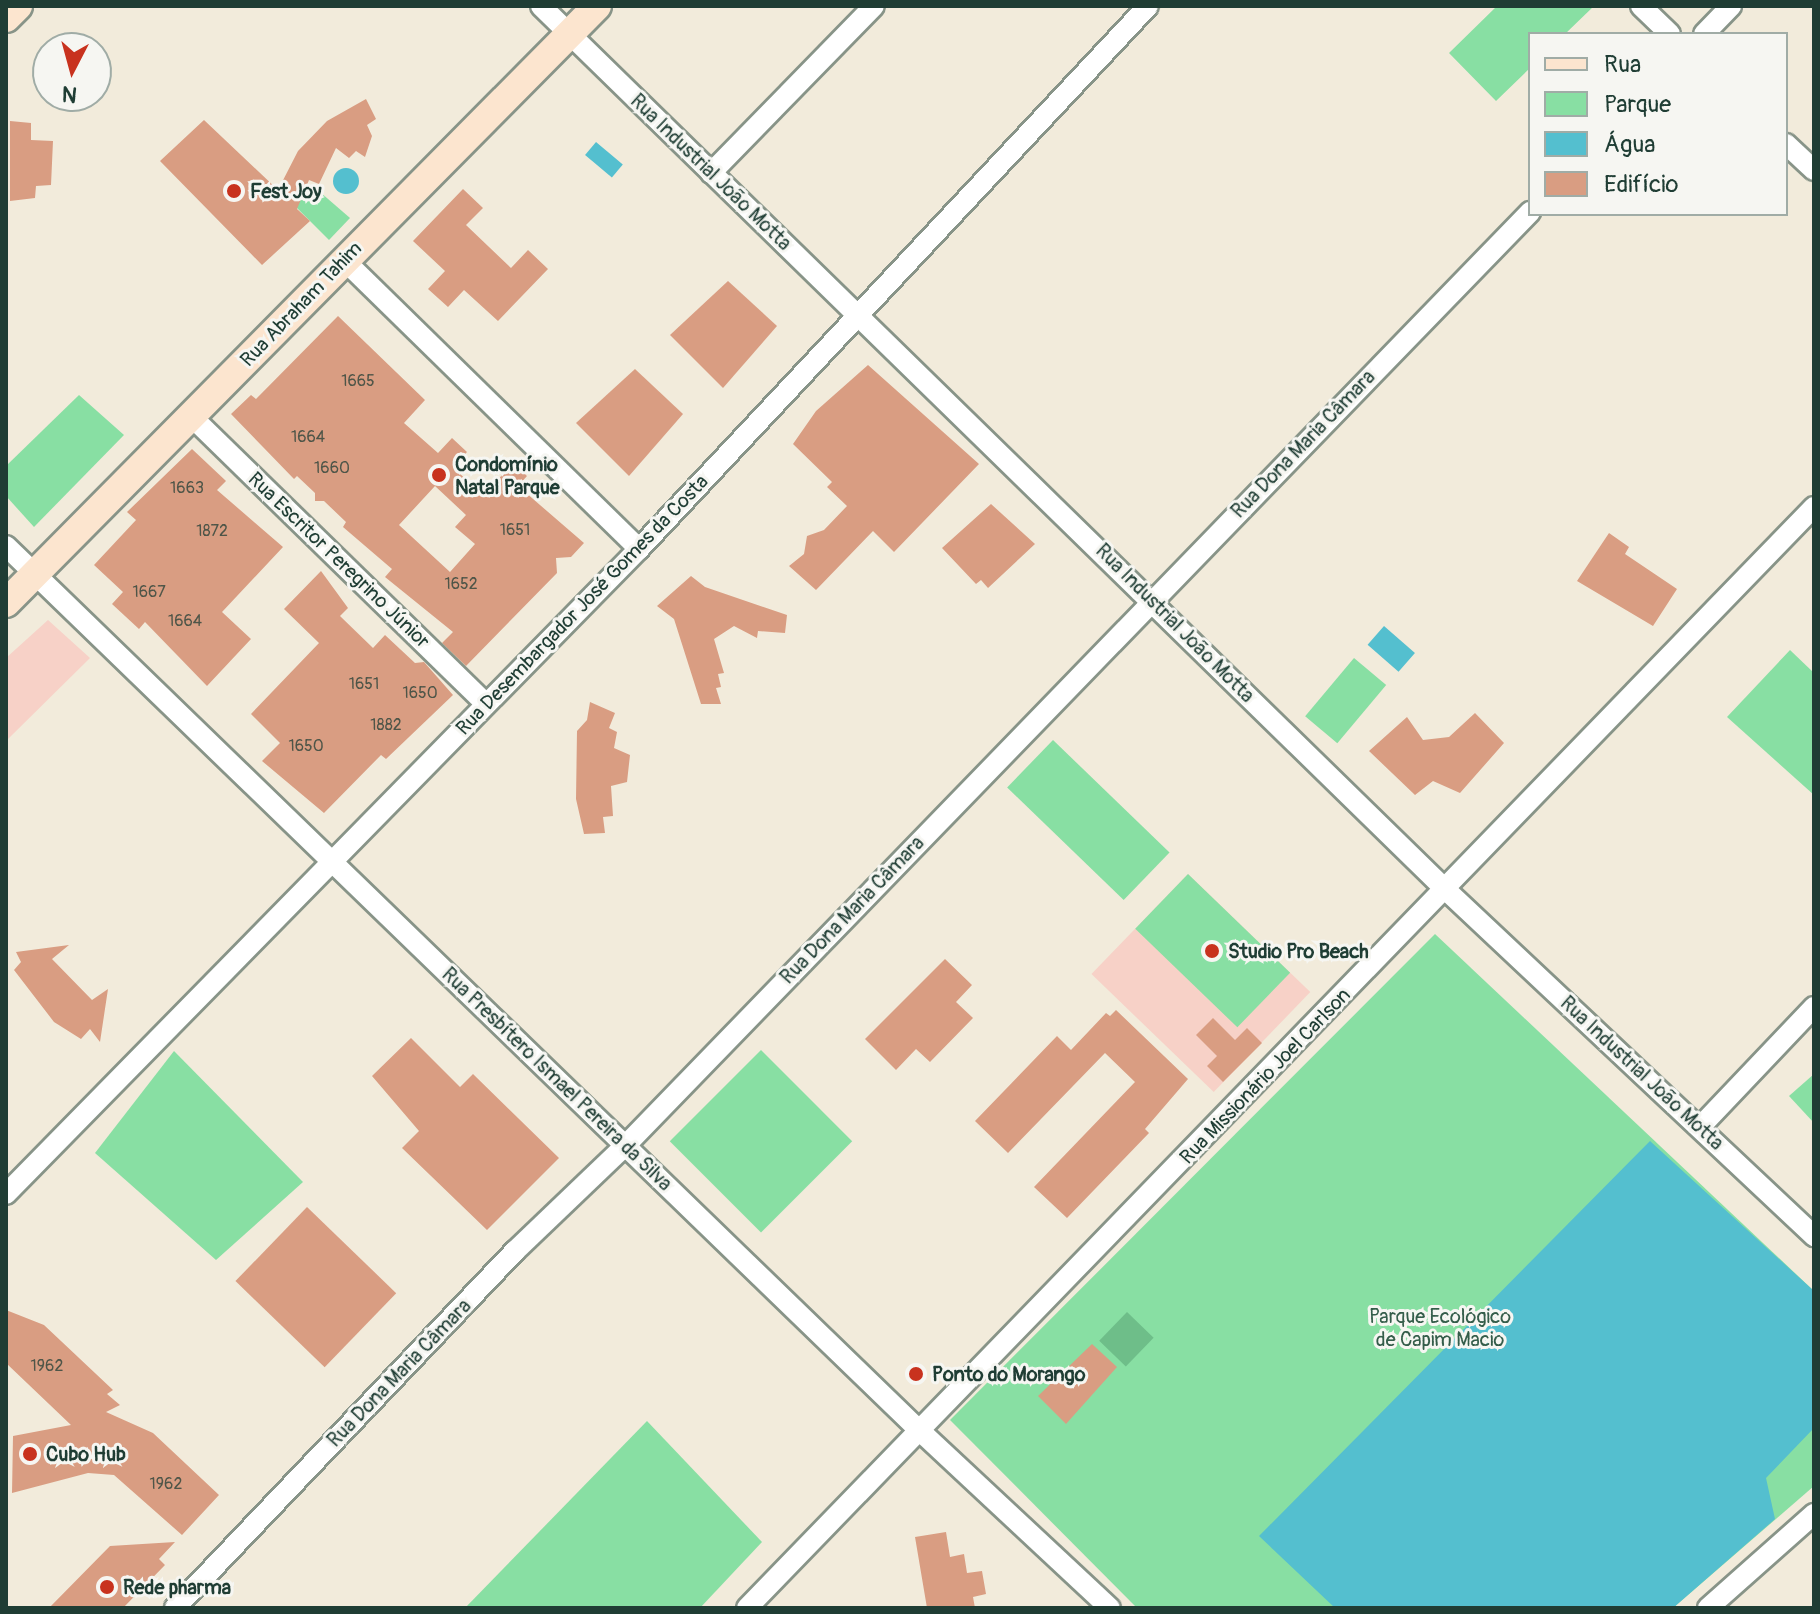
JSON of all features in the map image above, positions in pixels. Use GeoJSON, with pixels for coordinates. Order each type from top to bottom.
{"type":"FeatureCollection","features":[{"type":"Feature","properties":{"kind":"main road"},"geometry":{"type":"LineString","coordinates":[[6,18],[18,6]]}},
{"type":"Feature","properties":{"kind":"main road","name":"Rua Abraham Tahim"},"geometry":{"type":"LineString","coordinates":[[6,603],[597,6]]}},
{"type":"Feature","properties":{"kind":"street","name":"Rua Industrial João Motta"},"geometry":{"type":"LineString","coordinates":[[541,6],[1445,889],[1701,1126],[1814,1236]]}},
{"type":"Feature","properties":{"kind":"street"},"geometry":{"type":"LineString","coordinates":[[711,173],[874,6]]}},
{"type":"Feature","properties":{"kind":"street","name":"Rua Desembargador José Gomes da Costa"},"geometry":{"type":"LineString","coordinates":[[6,1194],[639,549],[857,312],[1148,6]]}},
{"type":"Feature","properties":{"kind":"street"},"geometry":{"type":"LineString","coordinates":[[1641,6],[1668,32]]}},
{"type":"Feature","properties":{"kind":"street"},"geometry":{"type":"LineString","coordinates":[[1706,32],[1731,6]]}},
{"type":"Feature","properties":{"kind":"street"},"geometry":{"type":"LineString","coordinates":[[1788,146],[1814,170]]}},
{"type":"Feature","properties":{"kind":"street","name":"Rua Dona Maria Câmara"},"geometry":{"type":"LineString","coordinates":[[175,1608],[515,1251],[625,1146],[1151,599],[1528,214]]}},
{"type":"Feature","properties":{"kind":"street"},"geometry":{"type":"LineString","coordinates":[[344,260],[639,549]]}},
{"type":"Feature","properties":{"kind":"street","name":"Rua Escritor Peregrino Júnior"},"geometry":{"type":"LineString","coordinates":[[191,416],[486,704]]}},
{"type":"Feature","properties":{"kind":"street","name":"Rua Missionário Joel Carlson"},"geometry":{"type":"LineString","coordinates":[[747,1608],[1814,507]]}},
{"type":"Feature","properties":{"kind":"street","name":"Rua Presbítero Ismael Pereira da Silva"},"geometry":{"type":"LineString","coordinates":[[6,546],[334,860],[919,1430],[1110,1608]]}},
{"type":"Feature","properties":{"kind":"street"},"geometry":{"type":"LineString","coordinates":[[1701,1126],[1814,1007]]}},
{"type":"Feature","properties":{"kind":"street"},"geometry":{"type":"LineString","coordinates":[[1708,1608],[1814,1514]]}},
{"type":"Feature","properties":{"kind":"shaded area"},"geometry":{"type":"Polygon","coordinates":[[[48,620],[90,658],[6,741],[6,658],[48,620]]]}},
{"type":"Feature","properties":{"kind":"shaded area"},"geometry":{"type":"Polygon","coordinates":[[[1188,874],[1310,992],[1214,1092],[1091,974],[1188,874]]]}},
{"type":"Feature","properties":{"kind":"green space"},"geometry":{"type":"Polygon","coordinates":[[[1497,6],[1594,6],[1567,32],[1528,32],[1528,70],[1496,101],[1449,53],[1497,6]]]}},
{"type":"Feature","properties":{"kind":"green space"},"geometry":{"type":"Polygon","coordinates":[[[313,186],[350,218],[329,240],[293,204],[313,186]]]}},
{"type":"Feature","properties":{"kind":"green space"},"geometry":{"type":"Polygon","coordinates":[[[79,395],[124,435],[34,527],[6,496],[6,466],[79,395]]]}},
{"type":"Feature","properties":{"kind":"green space"},"geometry":{"type":"Polygon","coordinates":[[[1790,650],[1814,673],[1814,795],[1727,717],[1790,650]]]}},
{"type":"Feature","properties":{"kind":"green space"},"geometry":{"type":"Polygon","coordinates":[[[1354,658],[1386,685],[1337,743],[1305,716],[1354,658]]]}},
{"type":"Feature","properties":{"kind":"green space"},"geometry":{"type":"Polygon","coordinates":[[[1053,740],[1170,853],[1124,900],[1007,787],[1053,740]]]}},
{"type":"Feature","properties":{"kind":"green space","name":"Studio Pro Beach"},"geometry":{"type":"Polygon","coordinates":[[[1188,874],[1290,973],[1237,1027],[1135,929],[1188,874]]]}},
{"type":"Feature","properties":{"kind":"green space","name":"Parque Ecológico de Capim Macio"},"geometry":{"type":"Polygon","coordinates":[[[1435,934],[1814,1291],[1814,1486],[1673,1608],[1137,1608],[950,1420],[1435,934]]]}},
{"type":"Feature","properties":{"kind":"green space"},"geometry":{"type":"Polygon","coordinates":[[[761,1050],[852,1141],[761,1232],[670,1141],[761,1050]]]}},
{"type":"Feature","properties":{"kind":"green space"},"geometry":{"type":"Polygon","coordinates":[[[174,1051],[303,1182],[216,1260],[95,1153],[174,1051]]]}},
{"type":"Feature","properties":{"kind":"green space"},"geometry":{"type":"Polygon","coordinates":[[[1814,1074],[1814,1123],[1789,1096],[1814,1074]]]}},
{"type":"Feature","properties":{"kind":"green space"},"geometry":{"type":"Polygon","coordinates":[[[1127,1312],[1154,1338],[1126,1366],[1099,1341],[1127,1312]]]}},
{"type":"Feature","properties":{"kind":"green space"},"geometry":{"type":"Polygon","coordinates":[[[647,1421],[762,1542],[700,1608],[465,1608],[647,1421]]]}},
{"type":"Feature","properties":{"kind":"water"},"geometry":{"type":"Polygon","coordinates":[[[596,142],[623,164],[612,178],[585,155],[596,142]]]}},
{"type":"Feature","properties":{"kind":"water"},"geometry":{"type":"Polygon","coordinates":[[[346,168],[355,172],[359,181],[355,190],[346,194],[337,190],[333,181],[337,172],[346,168]]]}},
{"type":"Feature","properties":{"kind":"water"},"geometry":{"type":"Polygon","coordinates":[[[1384,626],[1415,653],[1399,672],[1368,645],[1384,626]]]}},
{"type":"Feature","properties":{"kind":"water"},"geometry":{"type":"Polygon","coordinates":[[[1650,1141],[1814,1291],[1814,1428],[1766,1478],[1775,1519],[1673,1608],[1335,1608],[1259,1536],[1650,1141]]]}},
{"type":"Feature","properties":{"kind":"building","name":"Fest Joy"},"geometry":{"type":"Polygon","coordinates":[[[366,99],[376,119],[367,125],[372,136],[365,157],[356,151],[349,158],[336,148],[319,184],[309,180],[297,209],[310,221],[262,265],[160,161],[204,120],[278,190],[298,151],[327,121],[366,99]]]}},
{"type":"Feature","properties":{"kind":"building"},"geometry":{"type":"Polygon","coordinates":[[[10,121],[31,123],[31,140],[53,141],[51,185],[36,186],[35,198],[10,201],[10,121]]]}},
{"type":"Feature","properties":{"kind":"building"},"geometry":{"type":"Polygon","coordinates":[[[463,189],[483,208],[466,225],[511,268],[528,250],[548,269],[498,321],[464,290],[448,307],[428,289],[445,271],[413,241],[463,189]]]}},
{"type":"Feature","properties":{"kind":"building"},"geometry":{"type":"Polygon","coordinates":[[[728,281],[777,326],[723,388],[670,335],[728,281]]]}},
{"type":"Feature","properties":{"kind":"building"},"geometry":{"type":"Polygon","coordinates":[[[338,316],[425,400],[404,423],[438,453],[452,438],[467,452],[453,467],[483,496],[513,463],[527,476],[518,486],[584,543],[571,557],[556,558],[557,573],[466,666],[442,643],[453,632],[385,577],[392,569],[343,527],[346,522],[324,501],[315,501],[315,493],[297,476],[294,479],[231,414],[251,395],[256,399],[338,316]],[[435,486],[399,525],[450,572],[475,544],[455,527],[466,515],[435,486]]]}},
{"type":"Feature","properties":{"kind":"building"},"geometry":{"type":"Polygon","coordinates":[[[868,365],[979,464],[894,552],[873,531],[816,590],[789,566],[804,554],[807,536],[824,530],[847,506],[827,487],[832,482],[793,444],[816,411],[868,365]]]}},
{"type":"Feature","properties":{"kind":"building"},"geometry":{"type":"Polygon","coordinates":[[[635,369],[683,414],[629,476],[576,423],[635,369]]]}},
{"type":"Feature","properties":{"kind":"building"},"geometry":{"type":"Polygon","coordinates":[[[192,449],[226,481],[217,490],[283,547],[222,612],[251,639],[207,686],[145,622],[139,629],[112,604],[123,592],[94,565],[136,520],[127,512],[192,449]]]}},
{"type":"Feature","properties":{"kind":"building"},"geometry":{"type":"Polygon","coordinates":[[[991,504],[1035,544],[988,588],[981,580],[976,584],[942,548],[991,504]]]}},
{"type":"Feature","properties":{"kind":"building"},"geometry":{"type":"Polygon","coordinates":[[[1609,533],[1629,547],[1625,554],[1677,589],[1653,626],[1577,581],[1609,533]]]}},
{"type":"Feature","properties":{"kind":"building"},"geometry":{"type":"Polygon","coordinates":[[[321,571],[348,608],[340,616],[373,648],[385,635],[415,663],[424,662],[453,695],[386,759],[381,755],[324,813],[262,761],[280,743],[251,714],[319,643],[284,609],[321,571]]]}},
{"type":"Feature","properties":{"kind":"building"},"geometry":{"type":"Polygon","coordinates":[[[691,576],[705,587],[787,615],[785,633],[758,631],[757,638],[734,626],[714,639],[724,673],[718,674],[721,687],[716,688],[721,704],[701,704],[674,619],[657,606],[691,576]]]}},
{"type":"Feature","properties":{"kind":"building"},"geometry":{"type":"Polygon","coordinates":[[[590,702],[615,713],[609,728],[617,732],[614,748],[630,755],[627,782],[611,786],[613,816],[603,817],[605,833],[584,834],[576,799],[577,731],[587,720],[590,702]]]}},
{"type":"Feature","properties":{"kind":"building"},"geometry":{"type":"Polygon","coordinates":[[[1475,713],[1504,743],[1460,793],[1433,781],[1415,795],[1369,751],[1407,717],[1423,740],[1449,737],[1475,713]]]}},
{"type":"Feature","properties":{"kind":"building"},"geometry":{"type":"Polygon","coordinates":[[[69,945],[52,959],[92,1000],[108,989],[100,1042],[90,1029],[81,1039],[54,1022],[14,970],[21,962],[16,952],[69,945]]]}},
{"type":"Feature","properties":{"kind":"building"},"geometry":{"type":"Polygon","coordinates":[[[945,959],[972,985],[956,1002],[973,1018],[930,1062],[916,1049],[896,1070],[865,1039],[945,959]]]}},
{"type":"Feature","properties":{"kind":"building"},"geometry":{"type":"Polygon","coordinates":[[[1116,1010],[1188,1079],[1145,1129],[1149,1133],[1067,1218],[1034,1187],[1135,1082],[1105,1053],[1008,1153],[975,1121],[1057,1036],[1071,1050],[1106,1013],[1110,1016],[1116,1010]]]}},
{"type":"Feature","properties":{"kind":"building"},"geometry":{"type":"Polygon","coordinates":[[[1213,1018],[1235,1040],[1247,1028],[1262,1043],[1223,1082],[1207,1066],[1217,1056],[1196,1035],[1213,1018]]]}},
{"type":"Feature","properties":{"kind":"building"},"geometry":{"type":"Polygon","coordinates":[[[411,1038],[460,1087],[473,1074],[559,1158],[487,1230],[402,1148],[419,1131],[372,1076],[411,1038]]]}},
{"type":"Feature","properties":{"kind":"building"},"geometry":{"type":"Polygon","coordinates":[[[307,1207],[396,1293],[325,1367],[235,1281],[307,1207]]]}},
{"type":"Feature","properties":{"kind":"building"},"geometry":{"type":"Polygon","coordinates":[[[6,1310],[44,1325],[113,1390],[107,1394],[120,1405],[106,1412],[153,1433],[219,1495],[182,1535],[114,1475],[88,1473],[12,1493],[13,1436],[71,1425],[6,1363],[6,1310]]]}},
{"type":"Feature","properties":{"kind":"building"},"geometry":{"type":"Polygon","coordinates":[[[1092,1344],[1117,1367],[1066,1424],[1038,1396],[1092,1344]]]}},
{"type":"Feature","properties":{"kind":"building"},"geometry":{"type":"Polygon","coordinates":[[[946,1532],[950,1557],[964,1554],[967,1573],[982,1571],[986,1594],[973,1597],[975,1608],[927,1608],[915,1537],[946,1532]]]}},
{"type":"Feature","properties":{"kind":"building","name":"Rede pharma"},"geometry":{"type":"Polygon","coordinates":[[[175,1542],[159,1559],[165,1565],[123,1608],[49,1608],[110,1546],[175,1542]]]}},
{"type":"Feature","properties":{"kind":"place","name":"Fest Joy"},"geometry":{"type":"Point","coordinates":[234,191]}},
{"type":"Feature","properties":{"kind":"place","name":"Condomínio Natal Parque"},"geometry":{"type":"Point","coordinates":[439,475]}},
{"type":"Feature","properties":{"kind":"place","name":"Studio Pro Beach"},"geometry":{"type":"Point","coordinates":[1212,951]}},
{"type":"Feature","properties":{"kind":"place","name":"Ponto do Morango"},"geometry":{"type":"Point","coordinates":[916,1374]}},
{"type":"Feature","properties":{"kind":"place","name":"Cubo Hub"},"geometry":{"type":"Point","coordinates":[30,1454]}},
{"type":"Feature","properties":{"kind":"place","name":"Rede pharma"},"geometry":{"type":"Point","coordinates":[107,1587]}}]}
